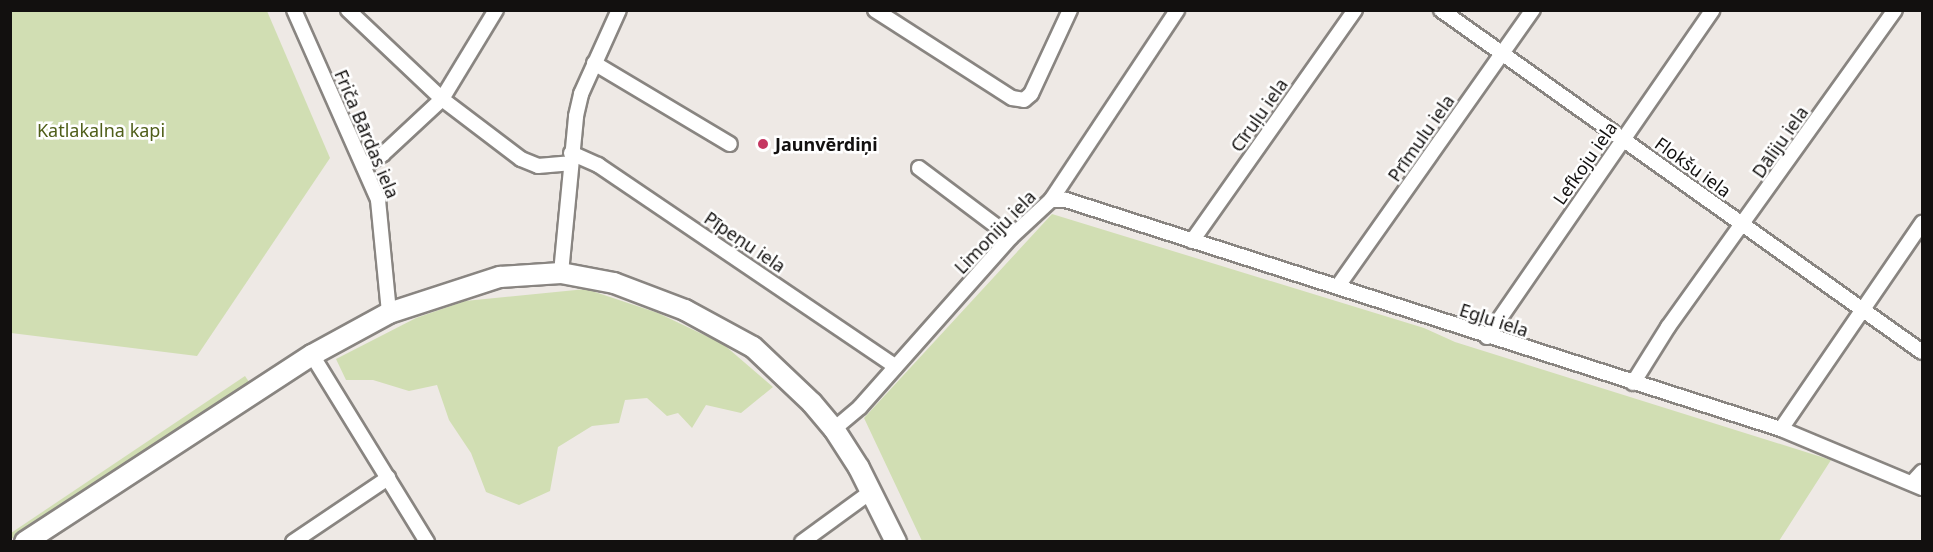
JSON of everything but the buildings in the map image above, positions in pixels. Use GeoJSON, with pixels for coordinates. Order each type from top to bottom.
{"type":"FeatureCollection","features":[{"type":"Feature","properties":{"kind":"main road"},"geometry":{"type":"LineString","coordinates":[[25,542],[312,356],[389,313],[500,277],[561,273],[614,283],[720,328],[753,347],[834,429],[872,491],[896,542]]}},
{"type":"Feature","properties":{"kind":"street","name":"Friča Bārdas iela"},"geometry":{"type":"LineString","coordinates":[[294,10],[364,166],[383,219],[389,313]]}},
{"type":"Feature","properties":{"kind":"street"},"geometry":{"type":"LineString","coordinates":[[348,10],[442,99],[521,159],[538,166],[570,158]]}},
{"type":"Feature","properties":{"kind":"street"},"geometry":{"type":"LineString","coordinates":[[364,166],[383,154],[442,99],[496,10]]}},
{"type":"Feature","properties":{"kind":"street"},"geometry":{"type":"LineString","coordinates":[[561,273],[570,158],[581,94],[619,10]]}},
{"type":"Feature","properties":{"kind":"street"},"geometry":{"type":"LineString","coordinates":[[875,10],[1012,98],[1024,100],[1031,94],[1070,10]]}},
{"type":"Feature","properties":{"kind":"street","name":"Limoniju iela"},"geometry":{"type":"LineString","coordinates":[[834,429],[860,407],[1011,237],[1051,200],[1177,10]]}},
{"type":"Feature","properties":{"kind":"street","name":"Cīruļu iela"},"geometry":{"type":"LineString","coordinates":[[1192,241],[1355,10]]}},
{"type":"Feature","properties":{"kind":"street","name":"Flokšu iela"},"geometry":{"type":"LineString","coordinates":[[1441,10],[1923,352]]}},
{"type":"Feature","properties":{"kind":"street","name":"Prīmulu iela"},"geometry":{"type":"LineString","coordinates":[[1338,286],[1533,10]]}},
{"type":"Feature","properties":{"kind":"street","name":"Lefkoju iela"},"geometry":{"type":"LineString","coordinates":[[1487,337],[1713,10]]}},
{"type":"Feature","properties":{"kind":"street","name":"Dāliju iela"},"geometry":{"type":"LineString","coordinates":[[1633,383],[1668,327],[1744,226],[1894,10]]}},
{"type":"Feature","properties":{"kind":"street"},"geometry":{"type":"LineString","coordinates":[[594,63],[730,144]]}},
{"type":"Feature","properties":{"kind":"street","name":"Pīpeņu iela"},"geometry":{"type":"LineString","coordinates":[[570,158],[598,165],[895,366]]}},
{"type":"Feature","properties":{"kind":"street"},"geometry":{"type":"LineString","coordinates":[[919,168],[1011,237]]}},
{"type":"Feature","properties":{"kind":"street","name":"Egļu iela"},"geometry":{"type":"LineString","coordinates":[[1051,200],[1066,200],[1338,286],[1487,337],[1781,429],[1917,486]]}},
{"type":"Feature","properties":{"kind":"street"},"geometry":{"type":"LineString","coordinates":[[1781,429],[1861,309],[1923,223]]}},
{"type":"Feature","properties":{"kind":"street"},"geometry":{"type":"LineString","coordinates":[[312,356],[427,542]]}},
{"type":"Feature","properties":{"kind":"street"},"geometry":{"type":"LineString","coordinates":[[1917,486],[1923,472]]}},
{"type":"Feature","properties":{"kind":"street"},"geometry":{"type":"LineString","coordinates":[[293,542],[388,478]]}},
{"type":"Feature","properties":{"kind":"street"},"geometry":{"type":"LineString","coordinates":[[802,542],[872,491]]}},
{"type":"Feature","properties":{"kind":"green space","name":"Katlakalna kapi"},"geometry":{"type":"Polygon","coordinates":[[[10,11],[267,11],[330,158],[197,356],[11,333],[10,11]]]}},
{"type":"Feature","properties":{"kind":"green space"},"geometry":{"type":"Polygon","coordinates":[[[1052,214],[1424,328],[1455,342],[1831,460],[1779,541],[922,541],[864,418],[1052,214]]]}},
{"type":"Feature","properties":{"kind":"green space"},"geometry":{"type":"Polygon","coordinates":[[[586,289],[658,313],[723,344],[773,387],[741,413],[706,405],[692,428],[678,413],[667,416],[647,398],[625,400],[619,423],[592,426],[558,447],[550,491],[519,505],[486,492],[471,453],[449,420],[437,385],[409,391],[373,380],[346,380],[336,359],[416,318],[465,301],[586,289]]]}},
{"type":"Feature","properties":{"kind":"green space"},"geometry":{"type":"Polygon","coordinates":[[[245,376],[249,382],[11,539],[11,533],[245,376]]]}},
{"type":"Feature","properties":{"kind":"place","name":"Jaunvērdiņi"},"geometry":{"type":"Point","coordinates":[763,144]}}]}
